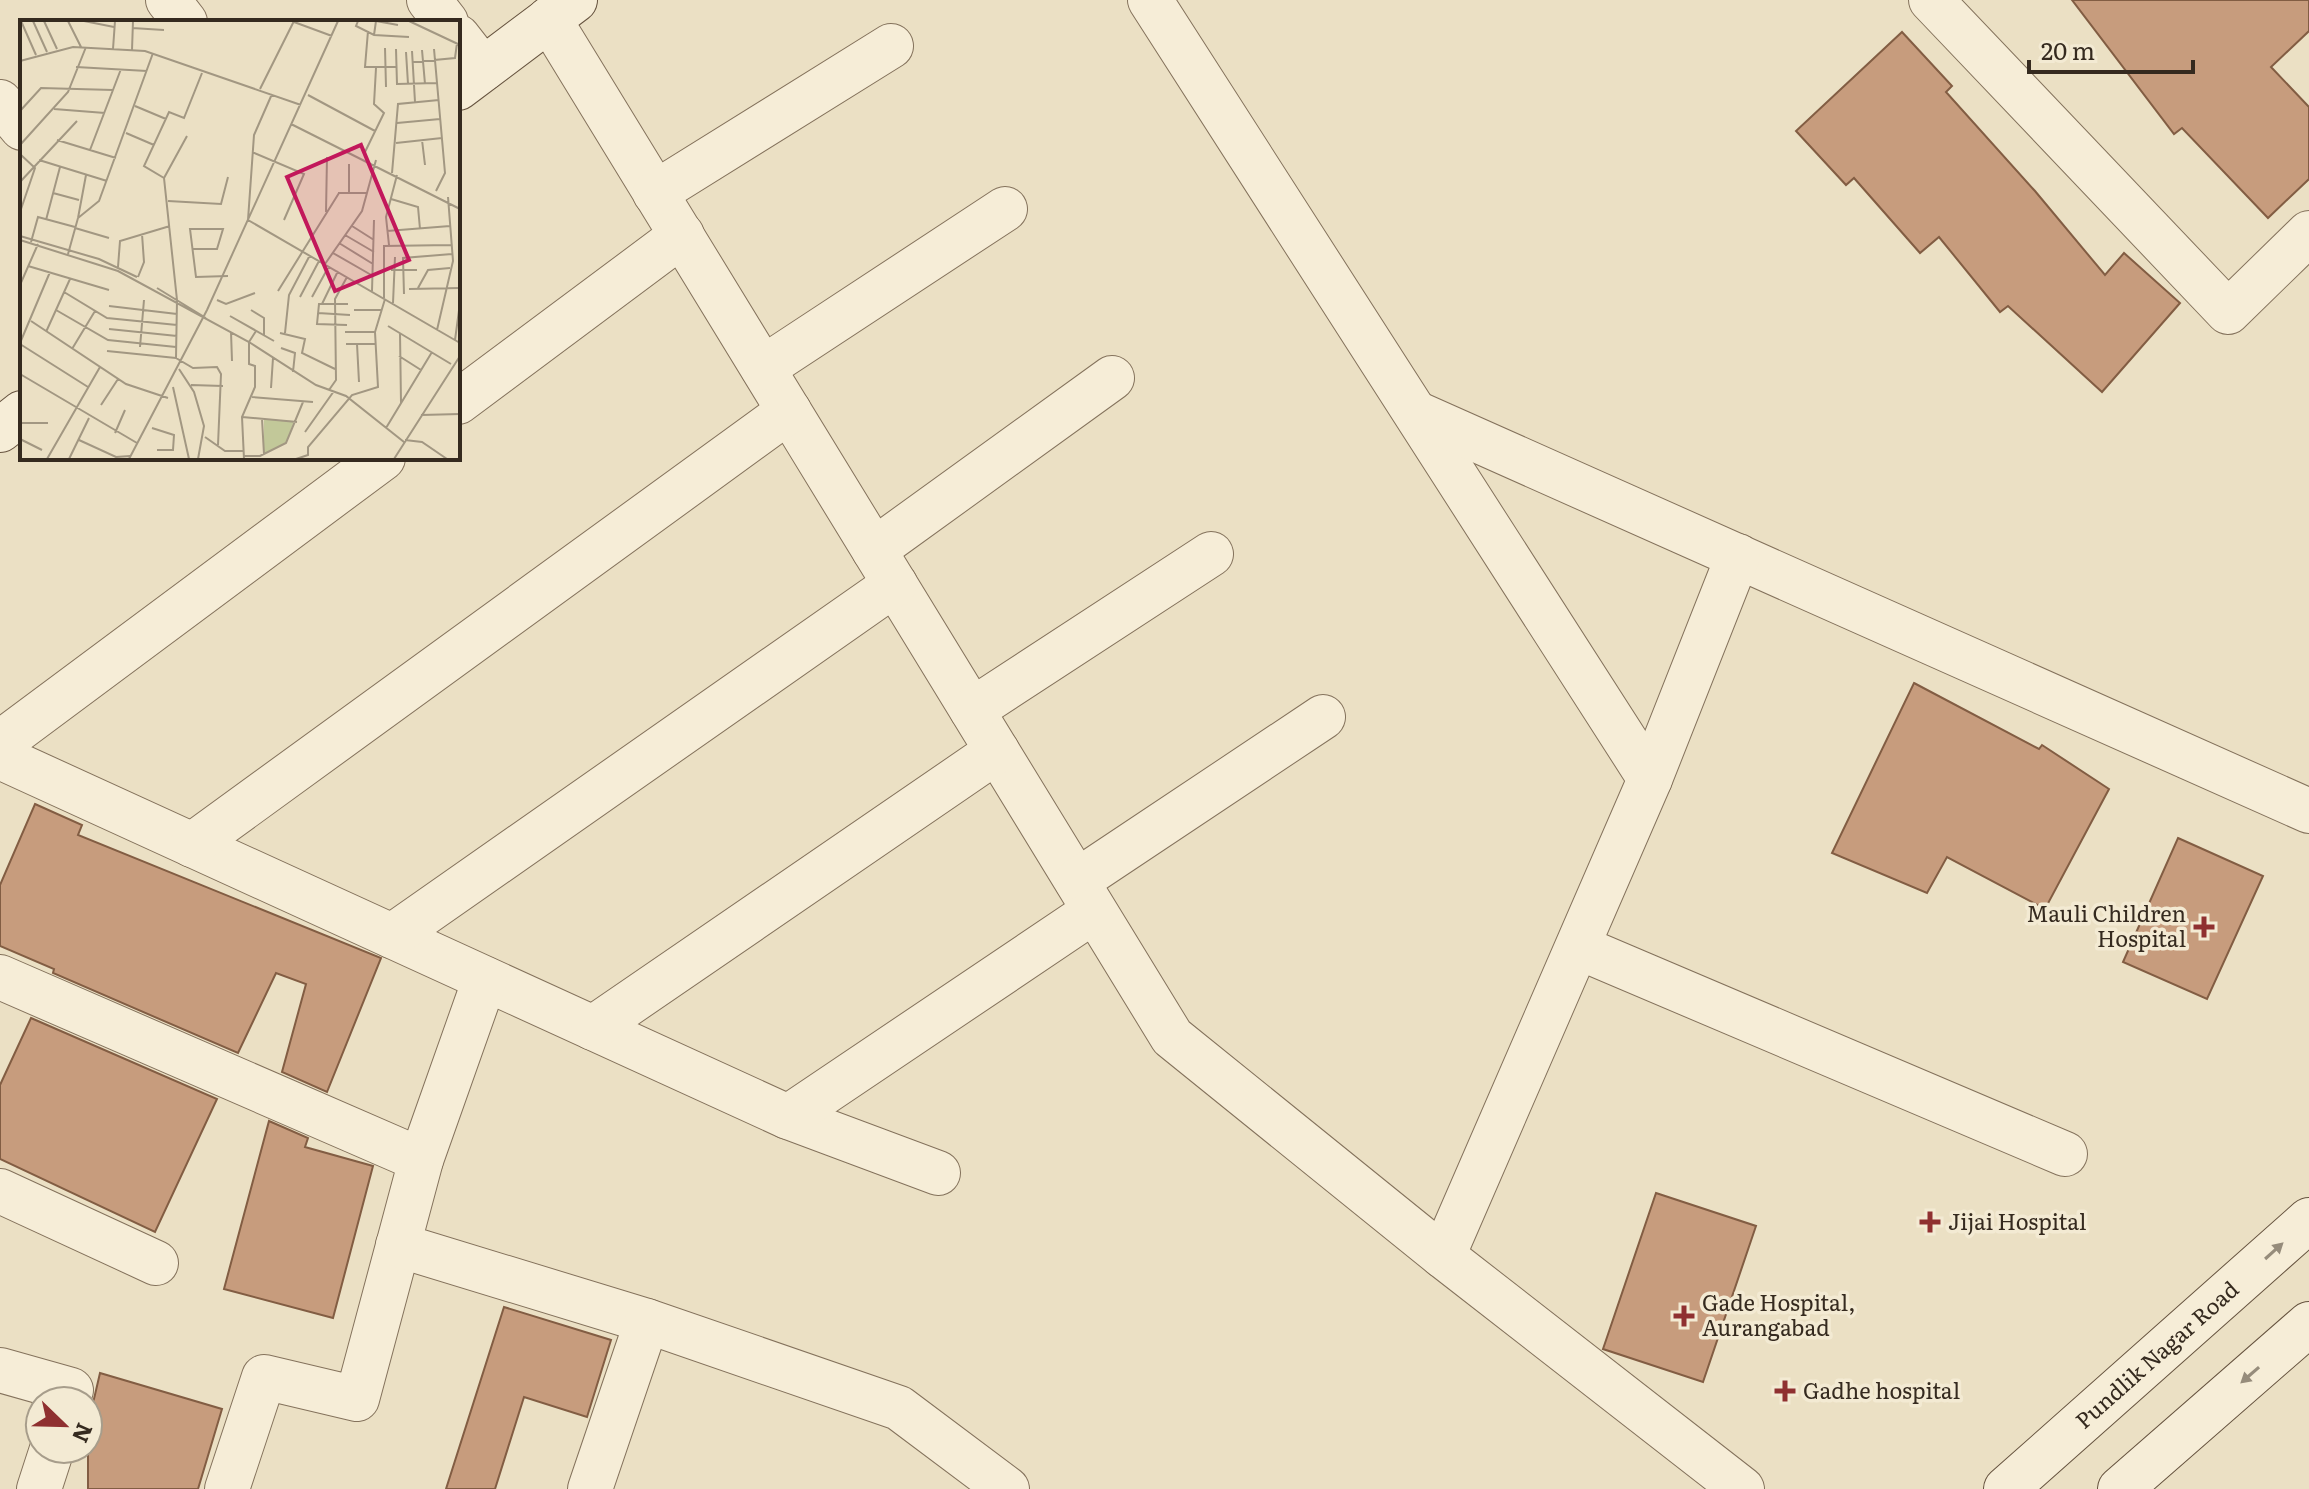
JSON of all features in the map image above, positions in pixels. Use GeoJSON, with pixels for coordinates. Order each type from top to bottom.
{"type":"FeatureCollection","features":[{"type":"Feature","properties":{"kind":"street"},"geometry":{"type":"LineString","coordinates":[[168,0],[183,20]]}},
{"type":"Feature","properties":{"kind":"street"},"geometry":{"type":"LineString","coordinates":[[429,0],[444,20]]}},
{"type":"Feature","properties":{"kind":"street"},"geometry":{"type":"LineString","coordinates":[[1150,0],[1650,779]]}},
{"type":"Feature","properties":{"kind":"street"},"geometry":{"type":"LineString","coordinates":[[1931,0],[2228,312],[2309,233]]}},
{"type":"Feature","properties":{"kind":"street"},"geometry":{"type":"LineString","coordinates":[[466,64],[562,10],[655,193],[1172,1037],[1443,1256],[1742,1489]]}},
{"type":"Feature","properties":{"kind":"street"},"geometry":{"type":"LineString","coordinates":[[655,193],[891,46]]}},
{"type":"Feature","properties":{"kind":"street"},"geometry":{"type":"LineString","coordinates":[[0,102],[20,126]]}},
{"type":"Feature","properties":{"kind":"street"},"geometry":{"type":"LineString","coordinates":[[763,368],[1005,209]]}},
{"type":"Feature","properties":{"kind":"street"},"geometry":{"type":"LineString","coordinates":[[460,401],[682,235]]}},
{"type":"Feature","properties":{"kind":"street"},"geometry":{"type":"LineString","coordinates":[[392,936],[884,567],[1112,378]]}},
{"type":"Feature","properties":{"kind":"street"},"geometry":{"type":"LineString","coordinates":[[192,845],[789,411]]}},
{"type":"Feature","properties":{"kind":"street"},"geometry":{"type":"LineString","coordinates":[[1416,413],[2309,811]]}},
{"type":"Feature","properties":{"kind":"street"},"geometry":{"type":"LineString","coordinates":[[0,430],[20,415]]}},
{"type":"Feature","properties":{"kind":"street"},"geometry":{"type":"LineString","coordinates":[[0,743],[380,460]]}},
{"type":"Feature","properties":{"kind":"street"},"geometry":{"type":"LineString","coordinates":[[972,710],[1211,554]]}},
{"type":"Feature","properties":{"kind":"street"},"geometry":{"type":"LineString","coordinates":[[1443,1256],[1650,779],[1738,556]]}},
{"type":"Feature","properties":{"kind":"street"},"geometry":{"type":"LineString","coordinates":[[788,1117],[1323,717]]}},
{"type":"Feature","properties":{"kind":"street"},"geometry":{"type":"LineString","coordinates":[[593,1028],[997,751]]}},
{"type":"Feature","properties":{"kind":"street"},"geometry":{"type":"LineString","coordinates":[[0,757],[788,1117],[938,1173]]}},
{"type":"Feature","properties":{"kind":"street"},"geometry":{"type":"LineString","coordinates":[[1578,947],[2065,1154]]}},
{"type":"Feature","properties":{"kind":"street"},"geometry":{"type":"LineString","coordinates":[[0,978],[421,1160]]}},
{"type":"Feature","properties":{"kind":"street"},"geometry":{"type":"LineString","coordinates":[[227,1489],[264,1377],[357,1399],[421,1160],[485,979]]}},
{"type":"Feature","properties":{"kind":"street"},"geometry":{"type":"LineString","coordinates":[[0,1191],[156,1263]]}},
{"type":"Feature","properties":{"kind":"street","name":"Pundlik Nagar Road"},"geometry":{"type":"LineString","coordinates":[[2006,1489],[2309,1220]]}},
{"type":"Feature","properties":{"kind":"street"},"geometry":{"type":"LineString","coordinates":[[398,1245],[647,1321],[899,1408],[1007,1489]]}},
{"type":"Feature","properties":{"kind":"street"},"geometry":{"type":"LineString","coordinates":[[590,1489],[647,1321]]}},
{"type":"Feature","properties":{"kind":"street"},"geometry":{"type":"LineString","coordinates":[[2135,1484],[2309,1324]]}},
{"type":"Feature","properties":{"kind":"street"},"geometry":{"type":"LineString","coordinates":[[0,1370],[53,1385]]}},
{"type":"Feature","properties":{"kind":"street"},"geometry":{"type":"LineString","coordinates":[[39,1489],[47,1465]]}},
{"type":"Feature","properties":{"kind":"building"},"geometry":{"type":"Polygon","coordinates":[[[2072,0],[2309,0],[2309,31],[2271,67],[2309,107],[2309,179],[2268,218],[2182,128],[2174,134],[2072,0]]]}},
{"type":"Feature","properties":{"kind":"building"},"geometry":{"type":"Polygon","coordinates":[[[1902,32],[1952,86],[1946,92],[2105,275],[2124,253],[2180,303],[2102,392],[2008,306],[2000,312],[1939,237],[1920,253],[1854,178],[1846,185],[1796,131],[1902,32]]]}},
{"type":"Feature","properties":{"kind":"building"},"geometry":{"type":"Polygon","coordinates":[[[1914,683],[2039,749],[2042,745],[2109,789],[2045,909],[1947,857],[1927,893],[1832,853],[1914,683]]]}},
{"type":"Feature","properties":{"kind":"building"},"geometry":{"type":"Polygon","coordinates":[[[35,804],[82,825],[78,835],[381,958],[327,1092],[282,1072],[306,984],[276,973],[238,1053],[53,973],[54,969],[0,946],[0,885],[35,804]]]}},
{"type":"Feature","properties":{"kind":"building"},"geometry":{"type":"Polygon","coordinates":[[[2178,838],[2263,876],[2207,999],[2123,962],[2178,838]]]}},
{"type":"Feature","properties":{"kind":"building"},"geometry":{"type":"Polygon","coordinates":[[[31,1018],[217,1099],[155,1232],[0,1159],[0,1085],[31,1018]]]}},
{"type":"Feature","properties":{"kind":"building"},"geometry":{"type":"Polygon","coordinates":[[[269,1121],[308,1138],[305,1147],[373,1166],[333,1318],[224,1289],[269,1121]]]}},
{"type":"Feature","properties":{"kind":"building"},"geometry":{"type":"Polygon","coordinates":[[[1656,1193],[1756,1226],[1703,1382],[1603,1349],[1656,1193]]]}},
{"type":"Feature","properties":{"kind":"building"},"geometry":{"type":"Polygon","coordinates":[[[504,1307],[611,1340],[587,1417],[524,1397],[495,1489],[446,1489],[504,1307]]]}},
{"type":"Feature","properties":{"kind":"building"},"geometry":{"type":"Polygon","coordinates":[[[100,1373],[222,1409],[198,1489],[88,1489],[88,1465],[104,1465],[104,1385],[97,1385],[100,1373]]]}},
{"type":"Feature","properties":{"kind":"place","name":"Mauli Children Hospital"},"geometry":{"type":"Point","coordinates":[2204,927]}},
{"type":"Feature","properties":{"kind":"place","name":"Jijai Hospital"},"geometry":{"type":"Point","coordinates":[1930,1222]}},
{"type":"Feature","properties":{"kind":"place","name":"Gade Hospital, Aurangabad"},"geometry":{"type":"Point","coordinates":[1684,1316]}},
{"type":"Feature","properties":{"kind":"place","name":"Gadhe hospital"},"geometry":{"type":"Point","coordinates":[1785,1391]}}]}
